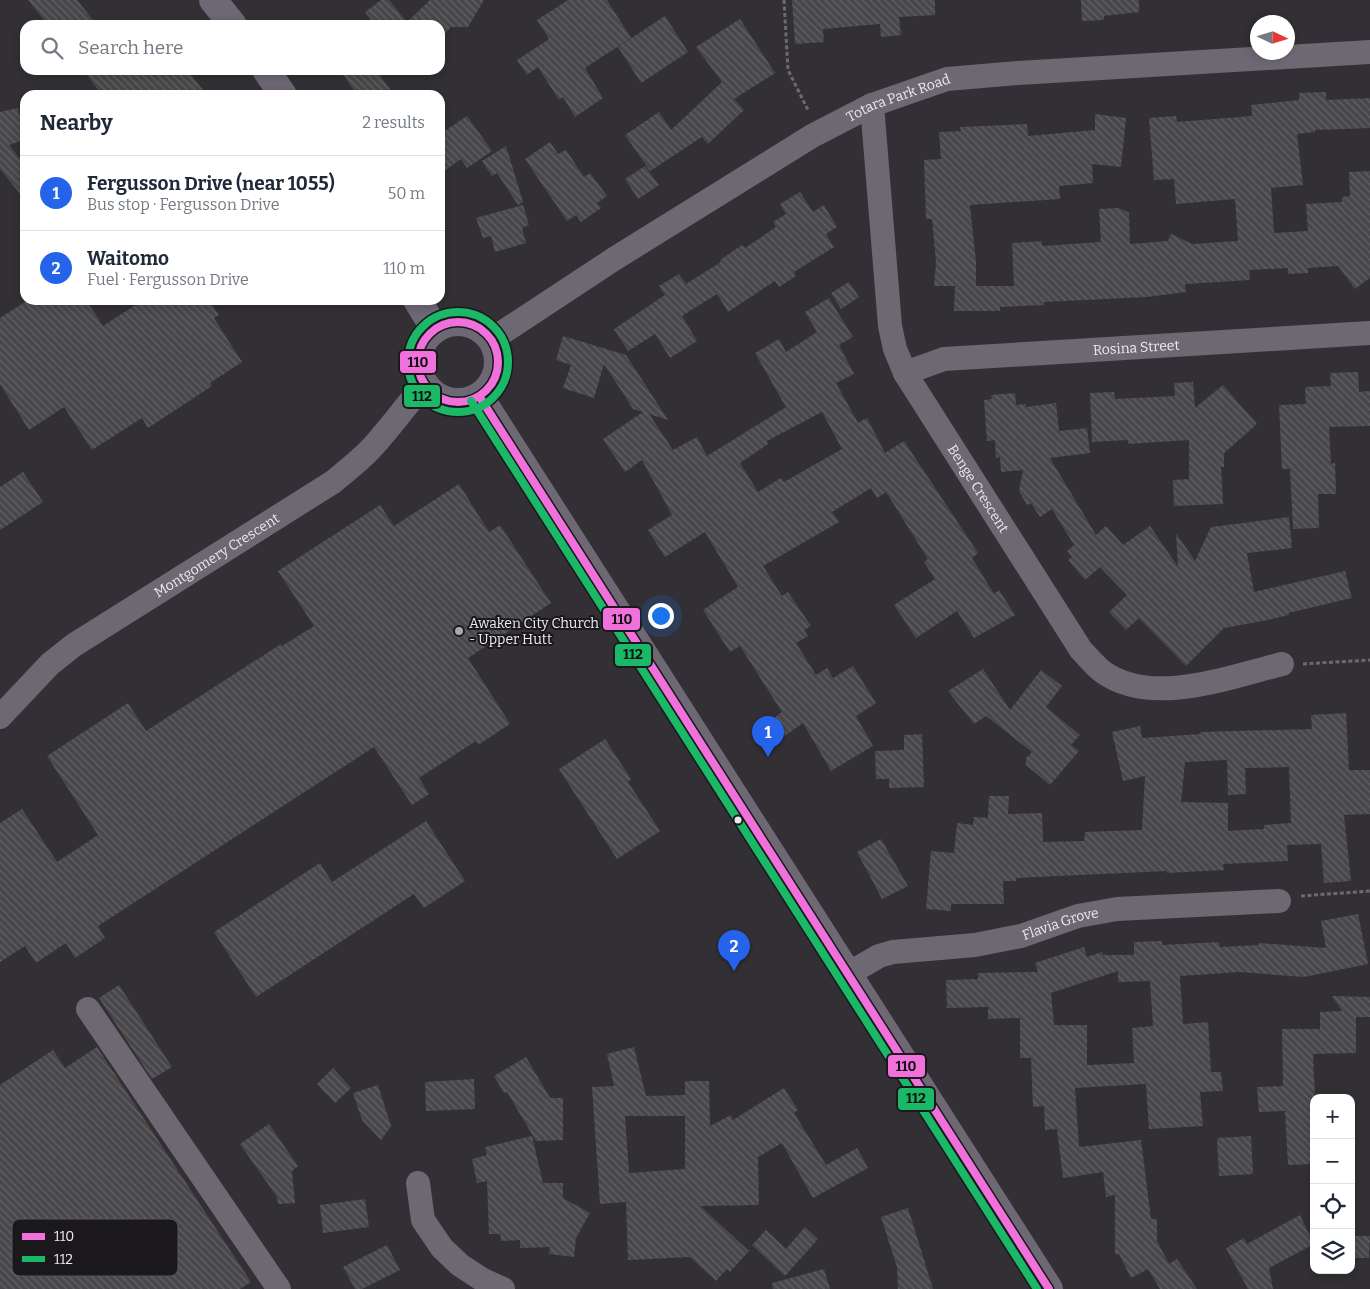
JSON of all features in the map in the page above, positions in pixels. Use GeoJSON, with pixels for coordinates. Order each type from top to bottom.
{"type":"FeatureCollection","features":[{"type":"Feature","properties":{"kind":"main road"},"geometry":{"type":"LineString","coordinates":[[212,0],[228,20]]}},
{"type":"Feature","properties":{"kind":"main road"},"geometry":{"type":"LineString","coordinates":[[269,75],[280,90]]}},
{"type":"Feature","properties":{"kind":"main road"},"geometry":{"type":"LineString","coordinates":[[419,305],[435,329]]}},
{"type":"Feature","properties":{"kind":"main road"},"geometry":{"type":"LineString","coordinates":[[465,323],[475,326],[491,340],[496,351],[498,364],[489,387],[479,396],[464,402],[452,402],[436,395],[425,385],[418,364],[420,350],[426,338],[435,329],[444,324],[465,323]]}},
{"type":"Feature","properties":{"kind":"main road"},"geometry":{"type":"LineString","coordinates":[[479,396],[1049,1289]]}},
{"type":"Feature","properties":{"kind":"street","name":"Totara Park Road"},"geometry":{"type":"LineString","coordinates":[[491,340],[614,259],[819,132],[872,105],[947,79],[1370,52]]}},
{"type":"Feature","properties":{"kind":"street","name":"Benge Crescent"},"geometry":{"type":"LineString","coordinates":[[872,105],[890,326],[895,349],[905,373],[1064,627],[1081,650],[1103,672],[1125,682],[1168,689],[1195,686],[1282,664]]}},
{"type":"Feature","properties":{"kind":"street","name":"Rosina Street"},"geometry":{"type":"LineString","coordinates":[[905,373],[944,359],[1370,333]]}},
{"type":"Feature","properties":{"kind":"street","name":"Montgomery Crescent"},"geometry":{"type":"LineString","coordinates":[[0,717],[50,664],[74,645],[333,482],[365,454],[425,385]]}},
{"type":"Feature","properties":{"kind":"street","name":"Flavia Grove"},"geometry":{"type":"LineString","coordinates":[[848,974],[879,956],[893,952],[974,945],[1021,936],[1078,916],[1118,909],[1279,901]]}},
{"type":"Feature","properties":{"kind":"street"},"geometry":{"type":"LineString","coordinates":[[88,1009],[279,1289]]}},
{"type":"Feature","properties":{"kind":"street"},"geometry":{"type":"LineString","coordinates":[[418,1183],[424,1220],[442,1248],[460,1265],[483,1280],[503,1289]]}},
{"type":"Feature","properties":{"kind":"path"},"geometry":{"type":"LineString","coordinates":[[784,0],[788,70],[819,132]]}},
{"type":"Feature","properties":{"kind":"path"},"geometry":{"type":"LineString","coordinates":[[1282,664],[1370,660]]}},
{"type":"Feature","properties":{"kind":"path"},"geometry":{"type":"LineString","coordinates":[[1279,901],[1305,895],[1370,891]]}},
{"type":"Feature","properties":{"kind":"building"},"geometry":{"type":"Polygon","coordinates":[[[28,0],[77,0],[93,20],[44,20],[28,0]]]}},
{"type":"Feature","properties":{"kind":"building"},"geometry":{"type":"Polygon","coordinates":[[[381,0],[389,0],[405,20],[371,20],[365,12],[381,0]]]}},
{"type":"Feature","properties":{"kind":"building"},"geometry":{"type":"Polygon","coordinates":[[[430,0],[484,0],[468,27],[451,27],[445,33],[445,20],[409,20],[430,0]]]}},
{"type":"Feature","properties":{"kind":"building"},"geometry":{"type":"Polygon","coordinates":[[[568,0],[607,0],[631,38],[585,68],[603,98],[575,117],[563,97],[559,100],[538,67],[527,75],[517,60],[549,39],[537,20],[568,0]]]}},
{"type":"Feature","properties":{"kind":"building"},"geometry":{"type":"Polygon","coordinates":[[[792,0],[935,0],[935,15],[899,17],[901,35],[881,37],[880,24],[823,29],[824,42],[795,44],[792,0]]]}},
{"type":"Feature","properties":{"kind":"building"},"geometry":{"type":"Polygon","coordinates":[[[1081,0],[1139,0],[1139,12],[1104,16],[1104,20],[1082,21],[1081,0]]]}},
{"type":"Feature","properties":{"kind":"building"},"geometry":{"type":"Polygon","coordinates":[[[665,16],[688,52],[641,83],[618,47],[665,16]]]}},
{"type":"Feature","properties":{"kind":"building"},"geometry":{"type":"Polygon","coordinates":[[[740,19],[775,73],[734,99],[744,110],[708,144],[702,137],[650,171],[625,135],[659,112],[671,130],[722,82],[696,47],[740,19]]]}},
{"type":"Feature","properties":{"kind":"building"},"geometry":{"type":"Polygon","coordinates":[[[87,75],[191,75],[203,90],[98,90],[87,75]]]}},
{"type":"Feature","properties":{"kind":"building"},"geometry":{"type":"Polygon","coordinates":[[[343,75],[380,75],[390,90],[354,90],[343,75]]]}},
{"type":"Feature","properties":{"kind":"building"},"geometry":{"type":"Polygon","coordinates":[[[1326,92],[1326,100],[1370,98],[1370,128],[1315,130],[1315,132],[1297,134],[1303,185],[1271,188],[1274,233],[1308,231],[1306,204],[1342,202],[1342,197],[1350,196],[1349,172],[1370,171],[1370,278],[1355,289],[1338,266],[1308,268],[1308,273],[1288,274],[1288,268],[1249,270],[1250,280],[1185,284],[1186,292],[1147,297],[1044,302],[1044,305],[1000,307],[1000,311],[954,311],[955,286],[934,286],[936,262],[932,219],[926,219],[924,160],[941,159],[939,132],[961,131],[960,127],[1027,124],[1028,136],[1095,130],[1095,114],[1126,118],[1121,167],[1092,164],[1093,183],[1059,186],[1060,199],[970,205],[976,262],[976,286],[1014,286],[1012,243],[1042,241],[1042,246],[1101,242],[1099,209],[1119,208],[1129,213],[1130,244],[1168,241],[1171,234],[1192,244],[1238,241],[1235,199],[1176,204],[1174,179],[1154,180],[1149,118],[1176,116],[1177,122],[1252,116],[1251,105],[1299,100],[1299,93],[1326,92]]]}},
{"type":"Feature","properties":{"kind":"building"},"geometry":{"type":"Polygon","coordinates":[[[18,108],[20,142],[9,145],[20,159],[20,194],[0,169],[0,112],[18,108]]]}},
{"type":"Feature","properties":{"kind":"building"},"geometry":{"type":"Polygon","coordinates":[[[467,116],[492,151],[467,168],[461,159],[445,170],[445,131],[467,116]]]}},
{"type":"Feature","properties":{"kind":"building"},"geometry":{"type":"Polygon","coordinates":[[[550,142],[558,154],[566,150],[584,177],[590,173],[607,196],[597,203],[601,208],[581,222],[576,215],[567,221],[525,159],[550,142]]]}},
{"type":"Feature","properties":{"kind":"building"},"geometry":{"type":"Polygon","coordinates":[[[506,146],[523,202],[518,205],[497,173],[492,176],[482,161],[506,146]]]}},
{"type":"Feature","properties":{"kind":"building"},"geometry":{"type":"Polygon","coordinates":[[[645,166],[659,185],[638,199],[625,179],[645,166]]]}},
{"type":"Feature","properties":{"kind":"building"},"geometry":{"type":"Polygon","coordinates":[[[800,192],[813,212],[824,205],[837,227],[826,234],[834,247],[794,272],[796,276],[779,287],[775,281],[728,312],[717,294],[682,316],[697,341],[670,358],[655,334],[628,351],[614,329],[665,295],[659,286],[679,274],[686,284],[721,262],[720,260],[742,245],[745,248],[776,227],[773,222],[786,214],[780,204],[800,192]]]}},
{"type":"Feature","properties":{"kind":"building"},"geometry":{"type":"Polygon","coordinates":[[[523,205],[529,225],[522,228],[526,243],[495,252],[491,236],[483,238],[476,218],[523,205]]]}},
{"type":"Feature","properties":{"kind":"building"},"geometry":{"type":"Polygon","coordinates":[[[849,282],[859,297],[841,309],[831,293],[849,282]]]}},
{"type":"Feature","properties":{"kind":"building"},"geometry":{"type":"Polygon","coordinates":[[[829,298],[853,337],[839,345],[854,374],[836,383],[858,423],[867,418],[885,453],[904,441],[978,553],[972,558],[994,594],[999,590],[1015,615],[974,638],[957,611],[916,638],[894,605],[935,579],[924,562],[928,559],[886,492],[877,498],[871,488],[832,512],[839,522],[763,566],[782,596],[788,592],[811,626],[804,630],[808,636],[796,643],[816,675],[827,668],[833,678],[853,666],[876,703],[856,716],[873,746],[831,771],[803,723],[776,742],[765,725],[782,712],[740,646],[730,652],[703,610],[738,587],[705,532],[665,557],[648,530],[672,515],[642,460],[625,472],[603,439],[643,412],[633,409],[604,364],[594,398],[563,388],[571,365],[556,360],[563,336],[626,355],[668,420],[649,414],[673,450],[697,437],[707,456],[786,407],[755,353],[779,339],[786,352],[817,332],[805,312],[829,298]],[[822,412],[767,441],[768,444],[740,463],[758,492],[781,478],[784,482],[842,449],[822,412]]]}},
{"type":"Feature","properties":{"kind":"building"},"geometry":{"type":"Polygon","coordinates":[[[20,305],[89,305],[103,326],[135,305],[212,305],[219,315],[214,318],[242,362],[210,383],[212,386],[148,428],[142,418],[92,450],[64,407],[29,430],[0,384],[0,318],[20,305]]]}},
{"type":"Feature","properties":{"kind":"building"},"geometry":{"type":"Polygon","coordinates":[[[1358,372],[1359,392],[1370,391],[1370,426],[1329,427],[1331,464],[1335,463],[1336,494],[1318,494],[1319,528],[1293,529],[1290,469],[1282,469],[1279,405],[1306,404],[1305,387],[1331,386],[1330,373],[1358,372]]]}},
{"type":"Feature","properties":{"kind":"building"},"geometry":{"type":"Polygon","coordinates":[[[1193,382],[1195,408],[1223,385],[1257,424],[1224,453],[1224,467],[1221,467],[1223,504],[1174,506],[1173,480],[1189,479],[1189,440],[1128,444],[1128,440],[1092,442],[1090,393],[1114,392],[1115,399],[1175,396],[1174,383],[1193,382]]]}},
{"type":"Feature","properties":{"kind":"building"},"geometry":{"type":"Polygon","coordinates":[[[1015,393],[1016,405],[1026,404],[1026,407],[1056,403],[1059,431],[1087,428],[1090,453],[1050,458],[1096,535],[1106,526],[1123,545],[1150,526],[1178,567],[1176,533],[1195,561],[1211,527],[1289,517],[1292,548],[1247,553],[1254,592],[1345,571],[1352,598],[1288,613],[1289,615],[1268,620],[1224,628],[1186,666],[1139,618],[1126,630],[1109,612],[1127,595],[1100,567],[1085,580],[1068,560],[1072,557],[1067,551],[1074,545],[1052,509],[1040,517],[1031,503],[1027,505],[1019,491],[1023,470],[1001,472],[1000,457],[996,458],[995,440],[987,441],[984,400],[992,399],[991,395],[1015,393]]]}},
{"type":"Feature","properties":{"kind":"building"},"geometry":{"type":"Polygon","coordinates":[[[23,472],[43,502],[0,530],[0,487],[23,472]]]}},
{"type":"Feature","properties":{"kind":"building"},"geometry":{"type":"Polygon","coordinates":[[[459,484],[489,532],[500,525],[551,603],[468,658],[510,724],[478,745],[476,741],[419,778],[429,794],[412,805],[374,747],[98,926],[105,938],[75,958],[66,943],[36,963],[25,946],[0,962],[0,823],[22,809],[57,862],[98,835],[47,756],[128,703],[146,731],[281,644],[282,646],[314,626],[278,571],[380,505],[394,526],[459,484]]]}},
{"type":"Feature","properties":{"kind":"building"},"geometry":{"type":"Polygon","coordinates":[[[983,669],[1010,710],[1041,670],[1062,686],[1046,707],[1080,735],[1071,745],[1079,751],[1050,785],[1026,765],[1026,758],[1032,752],[986,716],[974,724],[948,691],[983,669]]]}},
{"type":"Feature","properties":{"kind":"building"},"geometry":{"type":"Polygon","coordinates":[[[1346,713],[1349,770],[1370,770],[1370,814],[1344,815],[1351,881],[1324,883],[1321,844],[1287,845],[1288,861],[1223,864],[1224,870],[1016,878],[1016,881],[1003,881],[1004,904],[951,904],[951,911],[926,909],[931,851],[954,853],[957,823],[973,825],[974,817],[988,818],[989,796],[1009,796],[1008,814],[1042,813],[1043,842],[1084,841],[1085,832],[1142,830],[1145,776],[1123,781],[1112,732],[1140,726],[1142,738],[1201,734],[1200,732],[1312,729],[1311,715],[1346,713]],[[1227,760],[1185,762],[1181,802],[1228,803],[1228,831],[1264,829],[1264,825],[1291,823],[1289,767],[1245,768],[1246,794],[1228,795],[1227,760]]]}},
{"type":"Feature","properties":{"kind":"building"},"geometry":{"type":"Polygon","coordinates":[[[922,734],[924,787],[889,788],[889,779],[876,779],[875,751],[904,750],[904,735],[922,734]]]}},
{"type":"Feature","properties":{"kind":"building"},"geometry":{"type":"Polygon","coordinates":[[[605,739],[631,779],[628,782],[660,831],[617,859],[559,769],[605,739]]]}},
{"type":"Feature","properties":{"kind":"building"},"geometry":{"type":"Polygon","coordinates":[[[426,821],[465,881],[424,908],[414,894],[256,997],[214,932],[320,863],[332,882],[426,821]]]}},
{"type":"Feature","properties":{"kind":"building"},"geometry":{"type":"Polygon","coordinates":[[[881,839],[908,886],[882,899],[857,852],[881,839]]]}},
{"type":"Feature","properties":{"kind":"building"},"geometry":{"type":"Polygon","coordinates":[[[1358,914],[1368,964],[1304,977],[1239,972],[1180,976],[1183,1024],[1208,1022],[1211,1072],[1221,1072],[1223,1091],[1200,1092],[1203,1126],[1149,1129],[1146,1084],[1075,1088],[1079,1147],[1141,1140],[1151,1219],[1157,1219],[1157,1241],[1169,1264],[1177,1259],[1197,1289],[1160,1289],[1148,1269],[1131,1278],[1119,1254],[1115,1254],[1115,1195],[1106,1197],[1103,1172],[1063,1178],[1057,1129],[1045,1130],[1044,1106],[1033,1107],[1031,1058],[1020,1058],[1020,1018],[988,1019],[988,1007],[947,1008],[946,980],[978,979],[978,973],[1038,972],[1035,963],[1084,947],[1087,957],[1102,952],[1103,955],[1134,955],[1134,942],[1162,941],[1162,945],[1219,942],[1220,947],[1259,945],[1259,943],[1326,948],[1321,921],[1358,914]],[[1118,971],[1051,993],[1054,1025],[1087,1025],[1087,1065],[1134,1063],[1132,1028],[1153,1026],[1150,981],[1118,982],[1118,971]]]}},
{"type":"Feature","properties":{"kind":"building"},"geometry":{"type":"Polygon","coordinates":[[[119,985],[172,1067],[152,1079],[99,998],[119,985]]]}},
{"type":"Feature","properties":{"kind":"building"},"geometry":{"type":"Polygon","coordinates":[[[1332,996],[1370,997],[1370,1017],[1356,1017],[1356,1053],[1313,1054],[1315,1094],[1310,1094],[1310,1164],[1288,1165],[1285,1111],[1259,1112],[1257,1087],[1283,1086],[1282,1029],[1320,1029],[1320,1012],[1342,1011],[1332,996]]]}},
{"type":"Feature","properties":{"kind":"building"},"geometry":{"type":"Polygon","coordinates":[[[97,1047],[251,1282],[240,1289],[0,1289],[0,1085],[53,1050],[65,1068],[97,1047]]]}},
{"type":"Feature","properties":{"kind":"building"},"geometry":{"type":"Polygon","coordinates":[[[634,1047],[646,1096],[685,1095],[685,1081],[709,1081],[710,1126],[731,1115],[733,1120],[784,1088],[798,1110],[794,1113],[826,1165],[857,1148],[868,1168],[813,1198],[782,1143],[758,1157],[759,1205],[700,1206],[749,1251],[730,1272],[727,1269],[716,1281],[690,1257],[628,1260],[626,1202],[600,1204],[592,1087],[614,1086],[607,1054],[634,1047]],[[625,1116],[629,1173],[685,1169],[685,1116],[625,1116]]]}},
{"type":"Feature","properties":{"kind":"building"},"geometry":{"type":"Polygon","coordinates":[[[526,1057],[550,1098],[563,1098],[563,1140],[536,1141],[507,1092],[504,1093],[494,1076],[526,1057]]]}},
{"type":"Feature","properties":{"kind":"building"},"geometry":{"type":"Polygon","coordinates":[[[333,1068],[351,1088],[335,1103],[317,1084],[333,1068]]]}},
{"type":"Feature","properties":{"kind":"building"},"geometry":{"type":"Polygon","coordinates":[[[474,1079],[475,1109],[426,1111],[425,1082],[474,1079]]]}},
{"type":"Feature","properties":{"kind":"building"},"geometry":{"type":"Polygon","coordinates":[[[378,1085],[391,1126],[381,1140],[362,1120],[353,1093],[378,1085]]]}},
{"type":"Feature","properties":{"kind":"building"},"geometry":{"type":"Polygon","coordinates":[[[269,1124],[298,1166],[292,1171],[295,1203],[278,1204],[277,1197],[240,1144],[269,1124]]]}},
{"type":"Feature","properties":{"kind":"building"},"geometry":{"type":"Polygon","coordinates":[[[532,1136],[543,1183],[563,1183],[563,1198],[590,1213],[576,1238],[574,1257],[549,1254],[550,1247],[520,1248],[520,1240],[501,1241],[500,1234],[489,1234],[487,1181],[477,1183],[472,1159],[487,1155],[485,1147],[532,1136]]]}},
{"type":"Feature","properties":{"kind":"building"},"geometry":{"type":"Polygon","coordinates":[[[1251,1136],[1253,1174],[1219,1176],[1217,1138],[1251,1136]]]}},
{"type":"Feature","properties":{"kind":"building"},"geometry":{"type":"Polygon","coordinates":[[[365,1199],[369,1227],[323,1233],[320,1205],[365,1199]]]}},
{"type":"Feature","properties":{"kind":"building"},"geometry":{"type":"Polygon","coordinates":[[[908,1208],[933,1289],[898,1289],[897,1267],[881,1217],[908,1208]]]}},
{"type":"Feature","properties":{"kind":"building"},"geometry":{"type":"Polygon","coordinates":[[[1300,1215],[1310,1236],[1310,1246],[1269,1268],[1273,1289],[1248,1289],[1226,1248],[1244,1238],[1247,1244],[1300,1215]]]}},
{"type":"Feature","properties":{"kind":"building"},"geometry":{"type":"Polygon","coordinates":[[[805,1227],[818,1239],[785,1276],[752,1245],[766,1230],[786,1249],[805,1227]]]}},
{"type":"Feature","properties":{"kind":"building"},"geometry":{"type":"Polygon","coordinates":[[[1355,1236],[1370,1236],[1369,1258],[1355,1258],[1355,1236]]]}},
{"type":"Feature","properties":{"kind":"building"},"geometry":{"type":"Polygon","coordinates":[[[387,1245],[400,1270],[362,1289],[355,1289],[343,1267],[387,1245]]]}},
{"type":"Feature","properties":{"kind":"building"},"geometry":{"type":"Polygon","coordinates":[[[824,1269],[830,1289],[773,1289],[772,1283],[824,1269]]]}},
{"type":"Feature","properties":{"kind":"transit line","name":"112"},"geometry":{"type":"LineString","coordinates":[[458,312],[477,316],[493,327],[504,343],[508,362],[504,381],[493,397],[477,408],[458,412],[439,408],[423,397],[412,381],[408,362],[412,343],[423,327],[439,316],[458,312]]}},
{"type":"Feature","properties":{"kind":"transit line","name":"110"},"geometry":{"type":"LineString","coordinates":[[458,322],[473,325],[486,334],[495,347],[498,362],[495,377],[486,390],[473,399],[458,402],[443,399],[430,390],[421,377],[418,362],[421,347],[430,334],[443,325],[458,322]]}},
{"type":"Feature","properties":{"kind":"transit line","name":"110"},"geometry":{"type":"LineString","coordinates":[[479,396],[1049,1289]]}},
{"type":"Feature","properties":{"kind":"transit line","name":"112"},"geometry":{"type":"LineString","coordinates":[[471,401],[1037,1289]]}},
{"type":"Feature","properties":{"kind":"place","name":"Awaken City Church - Upper Hutt"},"geometry":{"type":"Point","coordinates":[459,631]}},
{"type":"Feature","properties":{"kind":"place","name":"Fergusson Drive (near 1055)"},"geometry":{"type":"Point","coordinates":[768,757]}},
{"type":"Feature","properties":{"kind":"place","name":"Waitomo"},"geometry":{"type":"Point","coordinates":[734,971]}}]}
